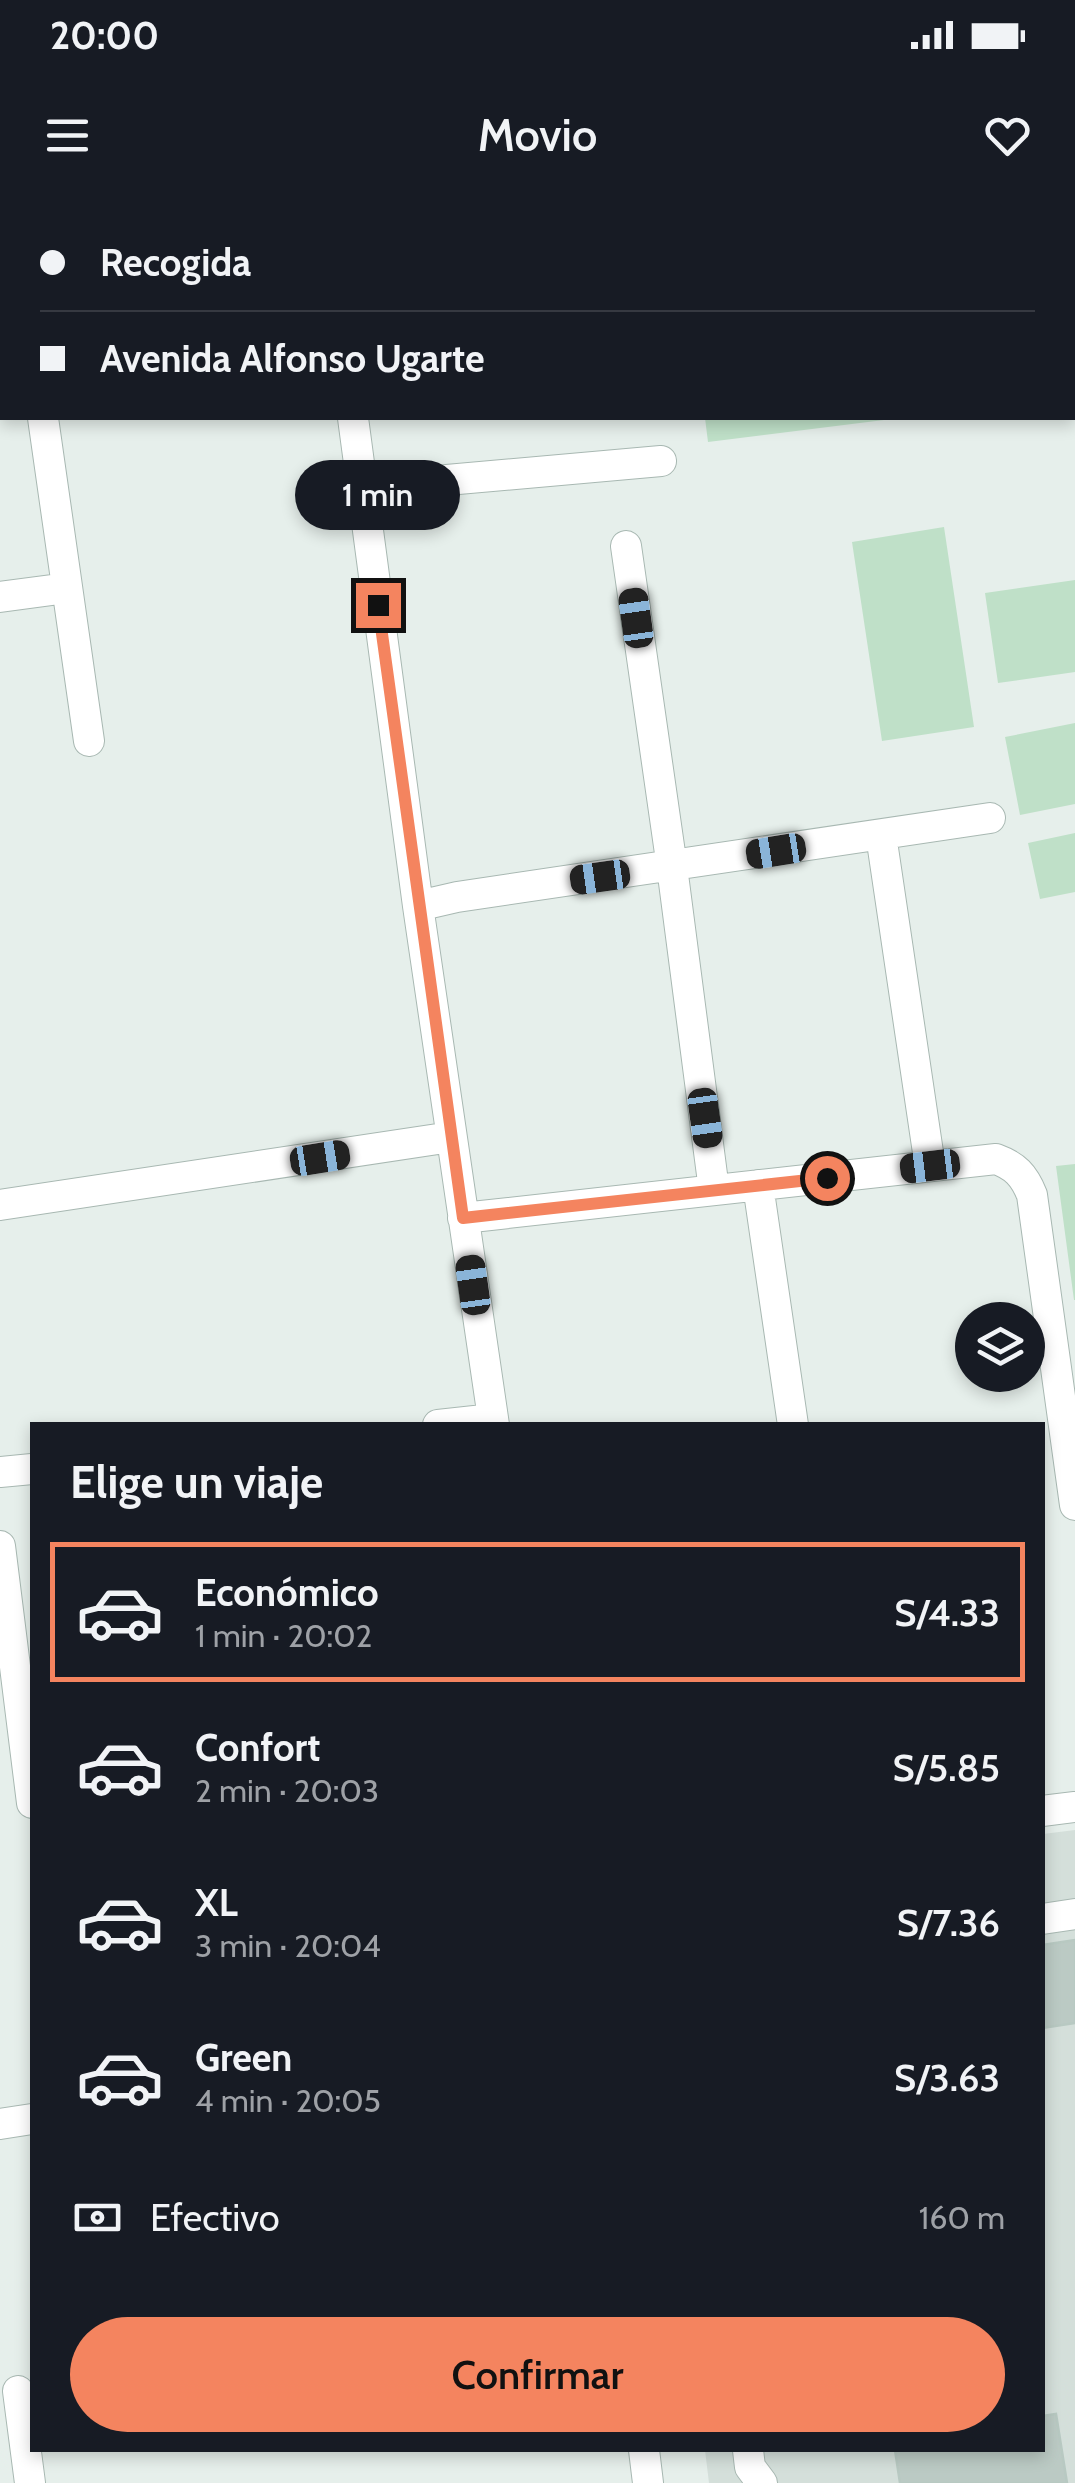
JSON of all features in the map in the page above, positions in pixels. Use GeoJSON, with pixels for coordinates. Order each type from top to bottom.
{"type":"FeatureCollection","features":[{"type":"Feature","properties":{"kind":"street"},"geometry":{"type":"LineString","coordinates":[[42,420],[89,742]]}},
{"type":"Feature","properties":{"kind":"street"},"geometry":{"type":"LineString","coordinates":[[353,420],[418,906],[493,1422]]}},
{"type":"Feature","properties":{"kind":"street"},"geometry":{"type":"LineString","coordinates":[[363,492],[413,483],[661,461]]}},
{"type":"Feature","properties":{"kind":"street"},"geometry":{"type":"LineString","coordinates":[[626,546],[714,1190]]}},
{"type":"Feature","properties":{"kind":"street"},"geometry":{"type":"LineString","coordinates":[[0,596],[67,588]]}},
{"type":"Feature","properties":{"kind":"street"},"geometry":{"type":"LineString","coordinates":[[418,906],[990,818]]}},
{"type":"Feature","properties":{"kind":"street"},"geometry":{"type":"LineString","coordinates":[[880,835],[930,1166]]}},
{"type":"Feature","properties":{"kind":"street"},"geometry":{"type":"LineString","coordinates":[[0,1205],[452,1137]]}},
{"type":"Feature","properties":{"kind":"street"},"geometry":{"type":"LineString","coordinates":[[463,1218],[996,1159],[1011,1164],[1025,1178],[1032,1195],[1075,1505]]}},
{"type":"Feature","properties":{"kind":"street"},"geometry":{"type":"LineString","coordinates":[[758,1185],[793,1422]]}},
{"type":"Feature","properties":{"kind":"street"},"geometry":{"type":"LineString","coordinates":[[0,1472],[30,1468]]}},
{"type":"Feature","properties":{"kind":"street"},"geometry":{"type":"LineString","coordinates":[[0,1546],[30,1764]]}},
{"type":"Feature","properties":{"kind":"street"},"geometry":{"type":"LineString","coordinates":[[1045,1811],[1075,1807]]}},
{"type":"Feature","properties":{"kind":"street"},"geometry":{"type":"LineString","coordinates":[[1045,1919],[1075,1914]]}},
{"type":"Feature","properties":{"kind":"street"},"geometry":{"type":"LineString","coordinates":[[0,2124],[30,2119]]}},
{"type":"Feature","properties":{"kind":"street"},"geometry":{"type":"LineString","coordinates":[[17,2391],[30,2483]]}},
{"type":"Feature","properties":{"kind":"street"},"geometry":{"type":"LineString","coordinates":[[644,2452],[648,2483]]}},
{"type":"Feature","properties":{"kind":"street"},"geometry":{"type":"LineString","coordinates":[[748,2452],[750,2467],[762,2483]]}},
{"type":"Feature","properties":{"kind":"shaded area"},"geometry":{"type":"Polygon","coordinates":[[[1075,1830],[1075,2483],[709,2483],[705,2452],[1045,2452],[1045,1834],[1075,1830]]]}},
{"type":"Feature","properties":{"kind":"green space"},"geometry":{"type":"Polygon","coordinates":[[[705,420],[884,420],[708,442],[705,420]]]}},
{"type":"Feature","properties":{"kind":"green space"},"geometry":{"type":"Polygon","coordinates":[[[944,527],[974,727],[882,741],[852,542],[944,527]]]}},
{"type":"Feature","properties":{"kind":"green space"},"geometry":{"type":"Polygon","coordinates":[[[1075,580],[1075,672],[998,683],[985,593],[1075,580]]]}},
{"type":"Feature","properties":{"kind":"green space"},"geometry":{"type":"Polygon","coordinates":[[[1075,723],[1075,804],[1020,815],[1005,737],[1075,723]]]}},
{"type":"Feature","properties":{"kind":"green space"},"geometry":{"type":"Polygon","coordinates":[[[1075,833],[1075,892],[1040,899],[1028,843],[1075,833]]]}},
{"type":"Feature","properties":{"kind":"green space"},"geometry":{"type":"Polygon","coordinates":[[[1075,1164],[1075,1300],[1074,1300],[1056,1166],[1075,1164]]]}},
{"type":"Feature","properties":{"kind":"building"},"geometry":{"type":"Polygon","coordinates":[[[1075,1940],[1075,2023],[1045,2028],[1045,1945],[1075,1940]]]}},
{"type":"Feature","properties":{"kind":"building"},"geometry":{"type":"Polygon","coordinates":[[[1056,2414],[1067,2483],[900,2483],[895,2452],[1045,2452],[1045,2416],[1056,2414]]]}},
{"type":"Feature","properties":{"kind":"route"},"geometry":{"type":"LineString","coordinates":[[378,605],[463,1218],[827,1178]]}}]}
